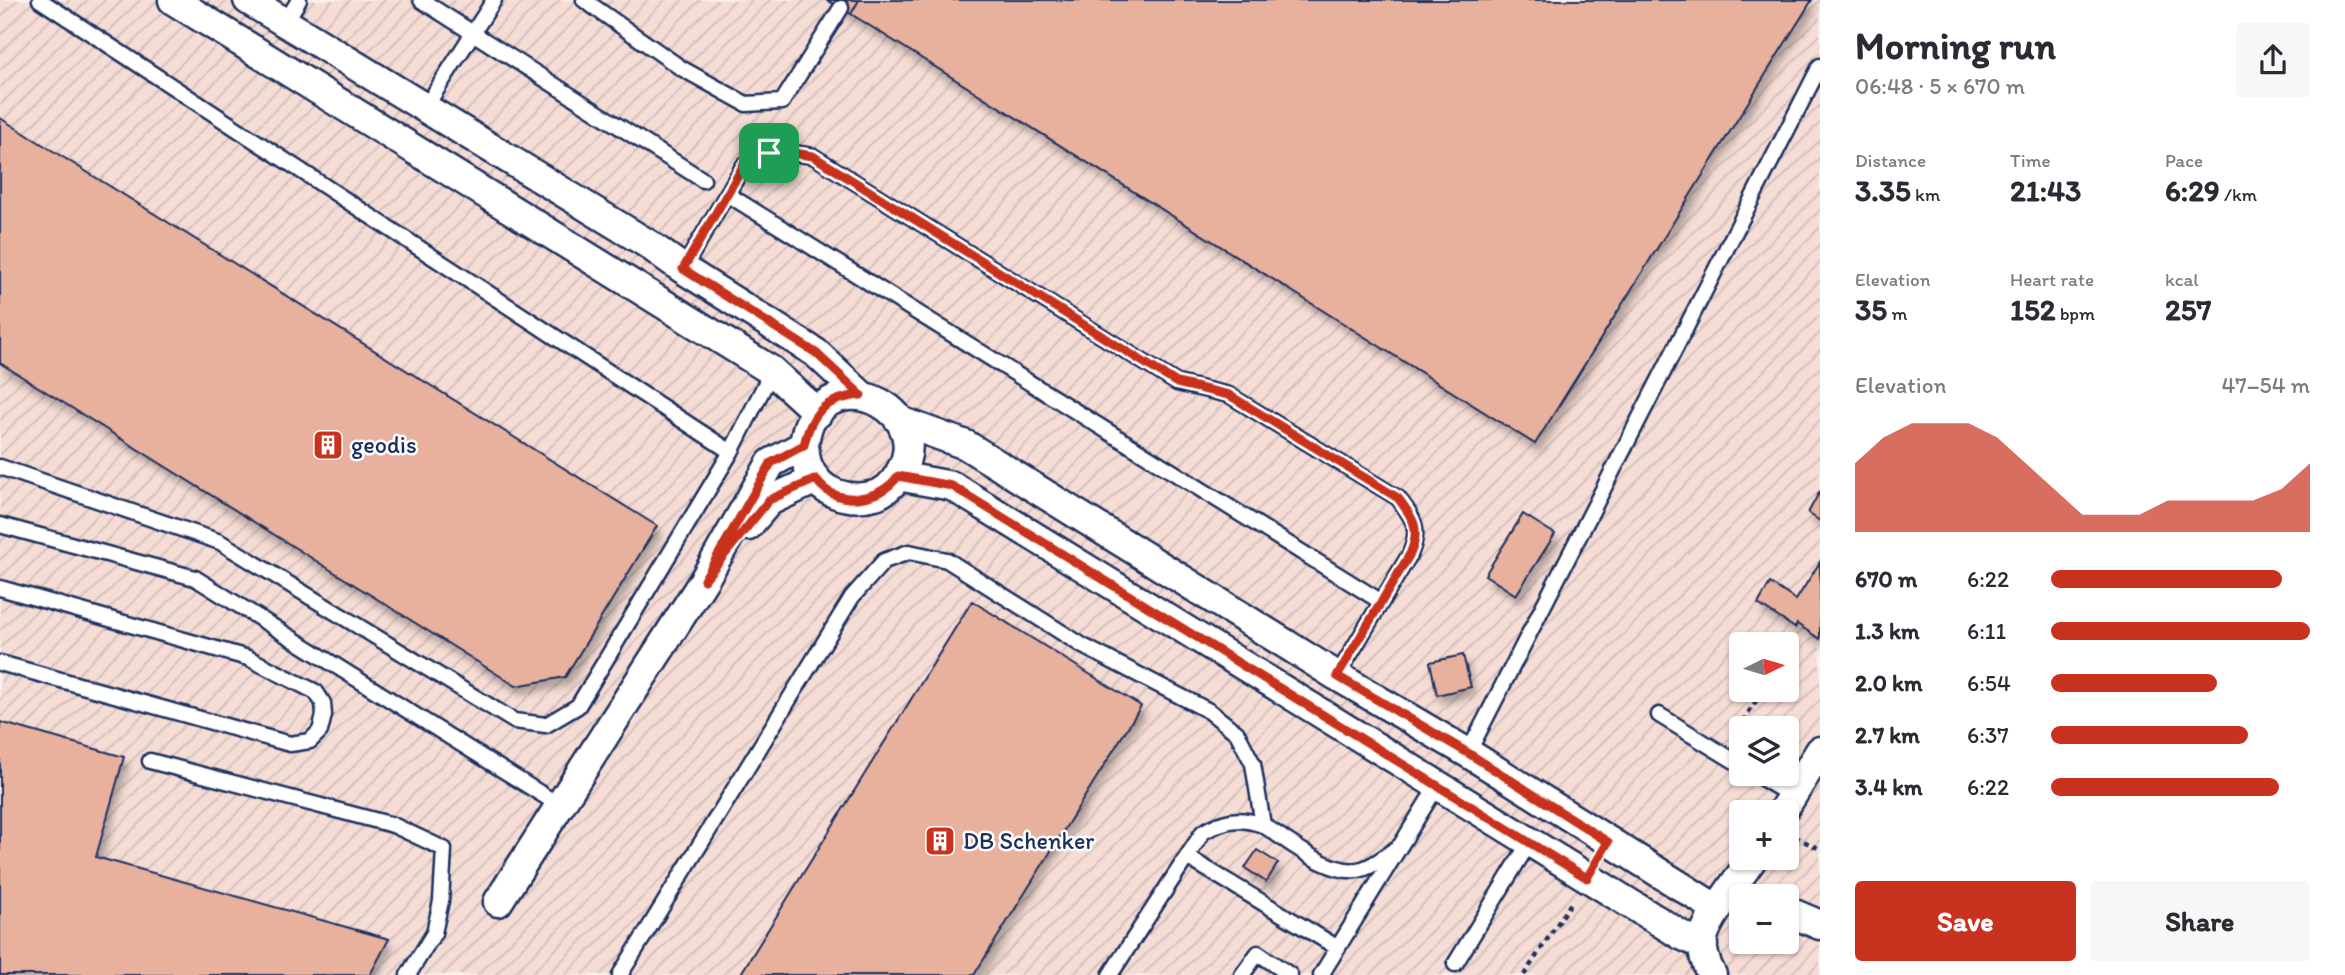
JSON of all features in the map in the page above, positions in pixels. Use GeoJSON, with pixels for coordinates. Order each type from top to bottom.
{"type":"FeatureCollection","features":[{"type":"Feature","properties":{"kind":"street"},"geometry":{"type":"LineString","coordinates":[[173,0],[772,371],[818,413]]}},
{"type":"Feature","properties":{"kind":"street"},"geometry":{"type":"LineString","coordinates":[[248,0],[292,12],[425,108],[648,244],[816,353],[861,395]]}},
{"type":"Feature","properties":{"kind":"street"},"geometry":{"type":"LineString","coordinates":[[861,395],[881,401],[895,413],[905,429],[908,447],[904,466],[898,476],[880,493],[859,499],[838,496],[820,484],[808,466],[804,445],[809,425],[818,413],[840,397],[861,395]]}},
{"type":"Feature","properties":{"kind":"street"},"geometry":{"type":"LineString","coordinates":[[900,421],[966,445],[1337,676],[1727,905]]}},
{"type":"Feature","properties":{"kind":"street"},"geometry":{"type":"LineString","coordinates":[[498,902],[704,580],[771,463],[804,445]]}},
{"type":"Feature","properties":{"kind":"street"},"geometry":{"type":"LineString","coordinates":[[898,476],[952,486],[1529,843],[1703,945]]}},
{"type":"Feature","properties":{"kind":"street"},"geometry":{"type":"LineString","coordinates":[[704,580],[769,500],[816,479]]}},
{"type":"Feature","properties":{"kind":"street"},"geometry":{"type":"LineString","coordinates":[[1789,800],[1820,751]]}},
{"type":"Feature","properties":{"kind":"street"},"geometry":{"type":"LineString","coordinates":[[1712,975],[1706,965],[1703,936],[1727,905],[1746,870]]}},
{"type":"Feature","properties":{"kind":"street"},"geometry":{"type":"LineString","coordinates":[[1799,916],[1820,925]]}},
{"type":"Feature","properties":{"kind":"lane"},"geometry":{"type":"LineString","coordinates":[[40,0],[731,452]]}},
{"type":"Feature","properties":{"kind":"lane"},"geometry":{"type":"LineString","coordinates":[[421,0],[702,180]]}},
{"type":"Feature","properties":{"kind":"lane"},"geometry":{"type":"LineString","coordinates":[[425,108],[494,0]]}},
{"type":"Feature","properties":{"kind":"lane"},"geometry":{"type":"LineString","coordinates":[[584,0],[681,68],[746,104],[782,102],[841,8]]}},
{"type":"Feature","properties":{"kind":"lane"},"geometry":{"type":"LineString","coordinates":[[1468,753],[1820,66]]}},
{"type":"Feature","properties":{"kind":"lane"},"geometry":{"type":"LineString","coordinates":[[683,269],[744,165],[769,153],[786,152],[813,156],[1177,383],[1229,395],[1398,498],[1411,516],[1417,538],[1337,676]]}},
{"type":"Feature","properties":{"kind":"lane"},"geometry":{"type":"LineString","coordinates":[[727,194],[1380,601]]}},
{"type":"Feature","properties":{"kind":"lane"},"geometry":{"type":"LineString","coordinates":[[0,467],[220,542],[514,721],[546,725],[578,706],[731,452],[772,371]]}},
{"type":"Feature","properties":{"kind":"lane"},"geometry":{"type":"LineString","coordinates":[[0,525],[195,578],[559,805]]}},
{"type":"Feature","properties":{"kind":"lane"},"geometry":{"type":"LineString","coordinates":[[620,975],[852,597],[884,561],[909,552],[947,560],[1083,646],[1209,711],[1237,733],[1253,764],[1263,825]]}},
{"type":"Feature","properties":{"kind":"lane"},"geometry":{"type":"LineString","coordinates":[[0,588],[248,658],[316,692],[323,703],[324,715],[320,732],[310,741],[290,744],[0,663]]}},
{"type":"Feature","properties":{"kind":"lane"},"geometry":{"type":"LineString","coordinates":[[1659,715],[1729,757]]}},
{"type":"Feature","properties":{"kind":"lane"},"geometry":{"type":"LineString","coordinates":[[150,761],[393,825],[444,849],[442,901],[434,933],[408,975]]}},
{"type":"Feature","properties":{"kind":"lane"},"geometry":{"type":"LineString","coordinates":[[1321,975],[1437,786]]}},
{"type":"Feature","properties":{"kind":"lane"},"geometry":{"type":"LineString","coordinates":[[1768,786],[1783,800]]}},
{"type":"Feature","properties":{"kind":"lane"},"geometry":{"type":"LineString","coordinates":[[1110,975],[1203,832],[1217,824],[1242,819],[1263,825],[1329,866],[1345,871],[1364,869],[1400,846]]}},
{"type":"Feature","properties":{"kind":"lane"},"geometry":{"type":"LineString","coordinates":[[1455,964],[1529,843]]}},
{"type":"Feature","properties":{"kind":"lane"},"geometry":{"type":"LineString","coordinates":[[1187,857],[1338,948]]}},
{"type":"Feature","properties":{"kind":"lane"},"geometry":{"type":"LineString","coordinates":[[1242,975],[1258,953],[1290,975]]}},
{"type":"Feature","properties":{"kind":"path"},"geometry":{"type":"LineString","coordinates":[[1722,753],[1755,702]]}},
{"type":"Feature","properties":{"kind":"path"},"geometry":{"type":"LineString","coordinates":[[1799,839],[1820,849]]}},
{"type":"Feature","properties":{"kind":"path"},"geometry":{"type":"LineString","coordinates":[[1524,975],[1587,878]]}},
{"type":"Feature","properties":{"kind":"shaded area"},"geometry":{"type":"Polygon","coordinates":[[[0,0],[1820,0],[1820,975],[0,975],[0,0]]]}},
{"type":"Feature","properties":{"kind":"building"},"geometry":{"type":"Polygon","coordinates":[[[827,0],[859,0],[851,14],[827,0]]]}},
{"type":"Feature","properties":{"kind":"building"},"geometry":{"type":"Polygon","coordinates":[[[859,0],[1812,0],[1535,444],[851,14],[859,0]]]}},
{"type":"Feature","properties":{"kind":"building","name":"geodis"},"geometry":{"type":"Polygon","coordinates":[[[0,118],[657,526],[565,677],[516,686],[0,363],[0,118]]]}},
{"type":"Feature","properties":{"kind":"building"},"geometry":{"type":"Polygon","coordinates":[[[1820,491],[1820,521],[1808,513],[1820,491]]]}},
{"type":"Feature","properties":{"kind":"building"},"geometry":{"type":"Polygon","coordinates":[[[1523,514],[1555,534],[1516,595],[1485,575],[1523,514]]]}},
{"type":"Feature","properties":{"kind":"building"},"geometry":{"type":"Polygon","coordinates":[[[1820,562],[1820,639],[1797,624],[1795,628],[1758,604],[1770,583],[1796,600],[1820,562]]]}},
{"type":"Feature","properties":{"kind":"building","name":"DB Schenker"},"geometry":{"type":"Polygon","coordinates":[[[972,601],[1141,706],[974,975],[740,975],[972,601]]]}},
{"type":"Feature","properties":{"kind":"building"},"geometry":{"type":"Polygon","coordinates":[[[1463,655],[1471,687],[1437,695],[1430,662],[1463,655]]]}},
{"type":"Feature","properties":{"kind":"building"},"geometry":{"type":"Polygon","coordinates":[[[0,722],[124,757],[96,857],[389,939],[370,975],[0,975],[0,722]]]}},
{"type":"Feature","properties":{"kind":"building"},"geometry":{"type":"Polygon","coordinates":[[[1257,850],[1278,863],[1266,882],[1245,868],[1257,850]]]}},
{"type":"Feature","properties":{"kind":"place","name":"geodis"},"geometry":{"type":"Point","coordinates":[328,445]}},
{"type":"Feature","properties":{"kind":"place","name":"DB Schenker"},"geometry":{"type":"Point","coordinates":[940,841]}},
{"type":"Feature","properties":{"kind":"route"},"geometry":{"type":"LineString","coordinates":[[786,152],[813,156],[1177,383],[1229,395],[1398,498],[1411,516],[1417,538],[1337,676],[1468,753],[1608,842],[1587,878],[952,486],[898,476],[880,493],[859,499],[838,496],[816,479],[769,500],[704,580],[771,463],[804,445],[809,425],[822,408],[840,397],[861,395],[816,353],[683,269],[744,165],[769,153],[786,152]]}}]}
